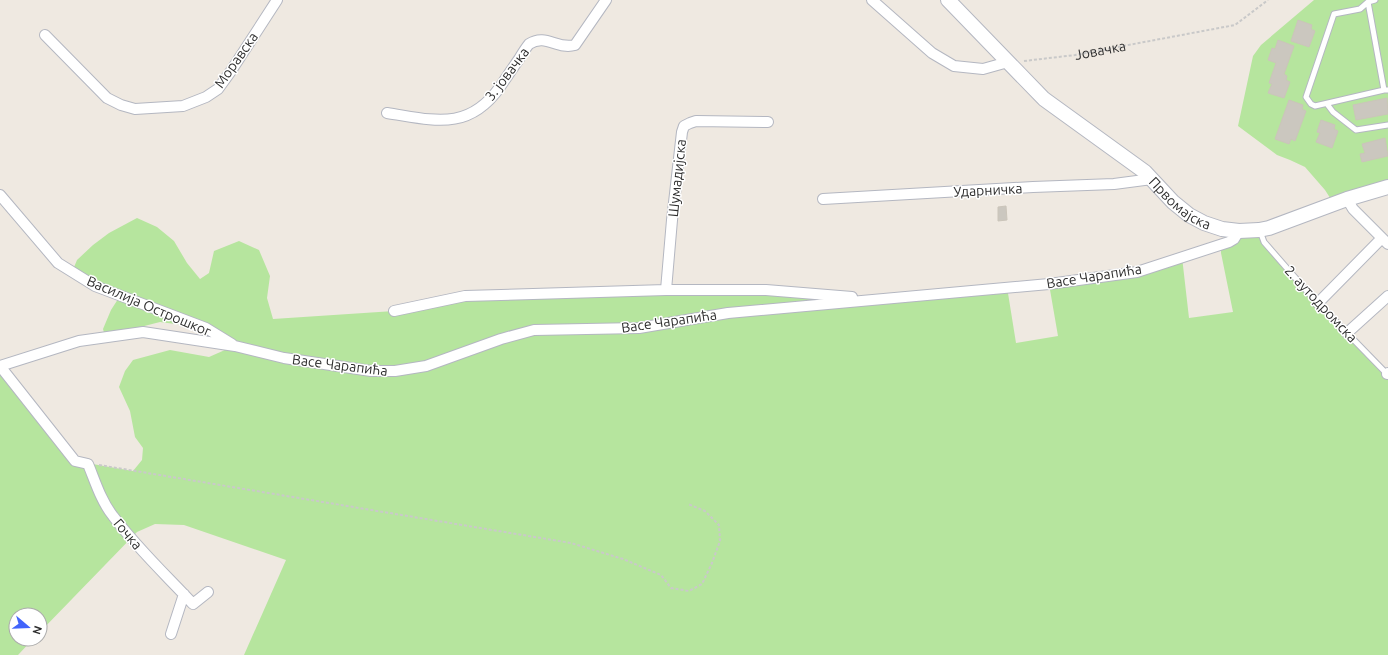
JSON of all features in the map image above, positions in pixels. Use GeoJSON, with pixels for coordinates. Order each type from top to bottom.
{"type":"FeatureCollection","features":[{"type":"Feature","properties":{"kind":"main road"},"geometry":{"type":"LineString","coordinates":[[948,0],[1008,62]]}},
{"type":"Feature","properties":{"kind":"main road","name":"Првомајска"},"geometry":{"type":"LineString","coordinates":[[1008,62],[1044,99],[1140,168],[1177,205],[1196,219],[1213,227],[1238,230],[1259,230],[1269,228],[1347,199],[1388,187]]}},
{"type":"Feature","properties":{"kind":"street","name":"Моравска"},"geometry":{"type":"LineString","coordinates":[[45,35],[107,98],[121,105],[135,109],[183,106],[206,97],[218,89],[277,0]]}},
{"type":"Feature","properties":{"kind":"street","name":"3. јовачка"},"geometry":{"type":"LineString","coordinates":[[387,113],[448,120],[473,113],[497,92],[529,44],[533,41],[542,39],[563,46],[575,45],[606,0]]}},
{"type":"Feature","properties":{"kind":"street"},"geometry":{"type":"LineString","coordinates":[[872,0],[932,53],[954,66],[983,69],[1008,62]]}},
{"type":"Feature","properties":{"kind":"street","name":"Шумадијска"},"geometry":{"type":"LineString","coordinates":[[666,290],[672,220],[682,132],[684,126],[690,123],[706,121],[768,122]]}},
{"type":"Feature","properties":{"kind":"street","name":"Ударничка"},"geometry":{"type":"LineString","coordinates":[[823,199],[1114,184],[1152,179]]}},
{"type":"Feature","properties":{"kind":"street","name":"Василија Острошког"},"geometry":{"type":"LineString","coordinates":[[0,195],[58,263],[95,286],[206,328],[234,346]]}},
{"type":"Feature","properties":{"kind":"street"},"geometry":{"type":"LineString","coordinates":[[1318,304],[1385,241],[1352,209],[1347,199]]}},
{"type":"Feature","properties":{"kind":"street","name":"Васе Чарапића"},"geometry":{"type":"LineString","coordinates":[[0,366],[79,341],[143,332],[234,346],[284,358],[371,371],[395,371],[426,366],[501,339],[534,330],[639,328],[728,313],[1049,284],[1137,272],[1229,242],[1234,239],[1238,230]]}},
{"type":"Feature","properties":{"kind":"street","name":"Васе Чарапића"},"geometry":{"type":"LineString","coordinates":[[394,311],[464,296],[666,290],[766,290],[880,299]]}},
{"type":"Feature","properties":{"kind":"street"},"geometry":{"type":"LineString","coordinates":[[1347,333],[1388,296]]}},
{"type":"Feature","properties":{"kind":"street"},"geometry":{"type":"LineString","coordinates":[[0,366],[75,461],[88,464]]}},
{"type":"Feature","properties":{"kind":"street","name":"Гочка"},"geometry":{"type":"LineString","coordinates":[[88,464],[101,495],[112,515],[147,557],[194,604],[208,592]]}},
{"type":"Feature","properties":{"kind":"street"},"geometry":{"type":"LineString","coordinates":[[171,634],[184,594]]}},
{"type":"Feature","properties":{"kind":"lane"},"geometry":{"type":"LineString","coordinates":[[1368,2],[1386,90],[1327,104],[1315,106],[1311,104],[1306,98],[1334,14],[1360,9],[1368,2],[1375,0]]}},
{"type":"Feature","properties":{"kind":"lane"},"geometry":{"type":"LineString","coordinates":[[1327,104],[1333,112],[1356,130],[1388,125]]}},
{"type":"Feature","properties":{"kind":"lane","name":"2. аутодромска"},"geometry":{"type":"LineString","coordinates":[[1259,230],[1264,242],[1318,304],[1388,374]]}},
{"type":"Feature","properties":{"kind":"path","name":"Јовачка"},"geometry":{"type":"LineString","coordinates":[[1008,62],[1075,55],[1236,25],[1268,0]]}},
{"type":"Feature","properties":{"kind":"path"},"geometry":{"type":"LineString","coordinates":[[88,464],[571,543],[623,559],[661,575],[671,588],[689,591],[702,584],[720,541],[719,526],[705,511],[688,504]]}},
{"type":"Feature","properties":{"kind":"green space"},"geometry":{"type":"Polygon","coordinates":[[[1314,0],[1388,0],[1388,187],[1334,204],[1325,190],[1305,167],[1277,155],[1238,126],[1253,56],[1261,45],[1314,0]]]}},
{"type":"Feature","properties":{"kind":"green space"},"geometry":{"type":"Polygon","coordinates":[[[137,218],[157,227],[174,241],[187,263],[200,279],[209,273],[214,251],[239,241],[259,250],[270,276],[267,298],[273,319],[394,311],[465,296],[666,290],[880,299],[1007,287],[1016,343],[1058,336],[1049,284],[1137,272],[1182,257],[1189,318],[1233,312],[1221,253],[1221,245],[1259,230],[1264,242],[1388,375],[1388,655],[244,655],[286,560],[184,525],[155,524],[137,532],[48,624],[48,607],[8,607],[8,647],[26,647],[18,655],[0,655],[0,366],[75,461],[133,471],[142,460],[143,448],[135,437],[130,411],[119,387],[125,371],[133,360],[170,350],[209,357],[234,346],[206,328],[160,322],[105,336],[103,329],[111,310],[120,296],[72,272],[77,260],[109,233],[137,218]]]}},
{"type":"Feature","properties":{"kind":"building"},"geometry":{"type":"Polygon","coordinates":[[[1298,20],[1312,25],[1311,29],[1315,31],[1309,47],[1291,41],[1298,20]]]}},
{"type":"Feature","properties":{"kind":"building"},"geometry":{"type":"Polygon","coordinates":[[[1278,40],[1294,46],[1284,74],[1287,76],[1286,80],[1290,82],[1284,98],[1268,93],[1272,84],[1269,83],[1276,63],[1268,60],[1272,48],[1275,49],[1278,40]]]}},
{"type":"Feature","properties":{"kind":"building"},"geometry":{"type":"Polygon","coordinates":[[[1387,98],[1388,114],[1356,120],[1353,105],[1387,98]]]}},
{"type":"Feature","properties":{"kind":"building"},"geometry":{"type":"Polygon","coordinates":[[[1289,100],[1303,105],[1302,109],[1306,111],[1295,141],[1291,139],[1289,144],[1275,139],[1289,100]]]}},
{"type":"Feature","properties":{"kind":"building"},"geometry":{"type":"Polygon","coordinates":[[[1321,120],[1335,125],[1334,129],[1338,131],[1332,148],[1316,142],[1320,133],[1317,132],[1321,120]]]}},
{"type":"Feature","properties":{"kind":"building"},"geometry":{"type":"Polygon","coordinates":[[[1385,138],[1388,156],[1362,162],[1360,154],[1365,153],[1362,144],[1385,138]]]}},
{"type":"Feature","properties":{"kind":"building"},"geometry":{"type":"Polygon","coordinates":[[[1006,206],[1007,220],[998,221],[998,207],[1006,206]]]}}]}
